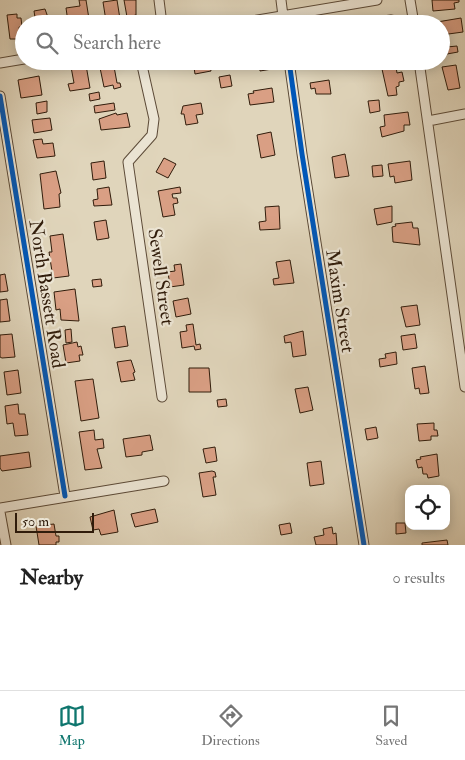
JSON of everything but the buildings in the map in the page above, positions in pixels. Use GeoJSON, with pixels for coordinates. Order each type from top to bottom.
{"type":"FeatureCollection","features":[{"type":"Feature","properties":{"kind":"street"},"geometry":{"type":"LineString","coordinates":[[158,0],[160,15]]}},
{"type":"Feature","properties":{"kind":"street"},"geometry":{"type":"LineString","coordinates":[[281,0],[283,15]]}},
{"type":"Feature","properties":{"kind":"street"},"geometry":{"type":"LineString","coordinates":[[304,15],[377,0]]}},
{"type":"Feature","properties":{"kind":"street"},"geometry":{"type":"LineString","coordinates":[[410,0],[412,15]]}},
{"type":"Feature","properties":{"kind":"street"},"geometry":{"type":"LineString","coordinates":[[0,63],[15,60]]}},
{"type":"Feature","properties":{"kind":"street","name":"Sewell Street"},"geometry":{"type":"LineString","coordinates":[[143,70],[154,119],[152,135],[128,162],[162,397]]}},
{"type":"Feature","properties":{"kind":"street","name":"Maxim Street"},"geometry":{"type":"LineString","coordinates":[[290,70],[364,545]]}},
{"type":"Feature","properties":{"kind":"street"},"geometry":{"type":"LineString","coordinates":[[420,70],[465,387]]}},
{"type":"Feature","properties":{"kind":"street","name":"North Bassett Road"},"geometry":{"type":"LineString","coordinates":[[0,96],[65,496]]}},
{"type":"Feature","properties":{"kind":"street"},"geometry":{"type":"LineString","coordinates":[[428,121],[465,114]]}},
{"type":"Feature","properties":{"kind":"street"},"geometry":{"type":"LineString","coordinates":[[0,508],[164,481]]}},
{"type":"Feature","properties":{"kind":"street"},"geometry":{"type":"LineString","coordinates":[[0,512],[6,545]]}},
{"type":"Feature","properties":{"kind":"cycle path"},"geometry":{"type":"LineString","coordinates":[[290,70],[364,545]]}},
{"type":"Feature","properties":{"kind":"cycle path"},"geometry":{"type":"LineString","coordinates":[[0,96],[65,496]]}}]}
